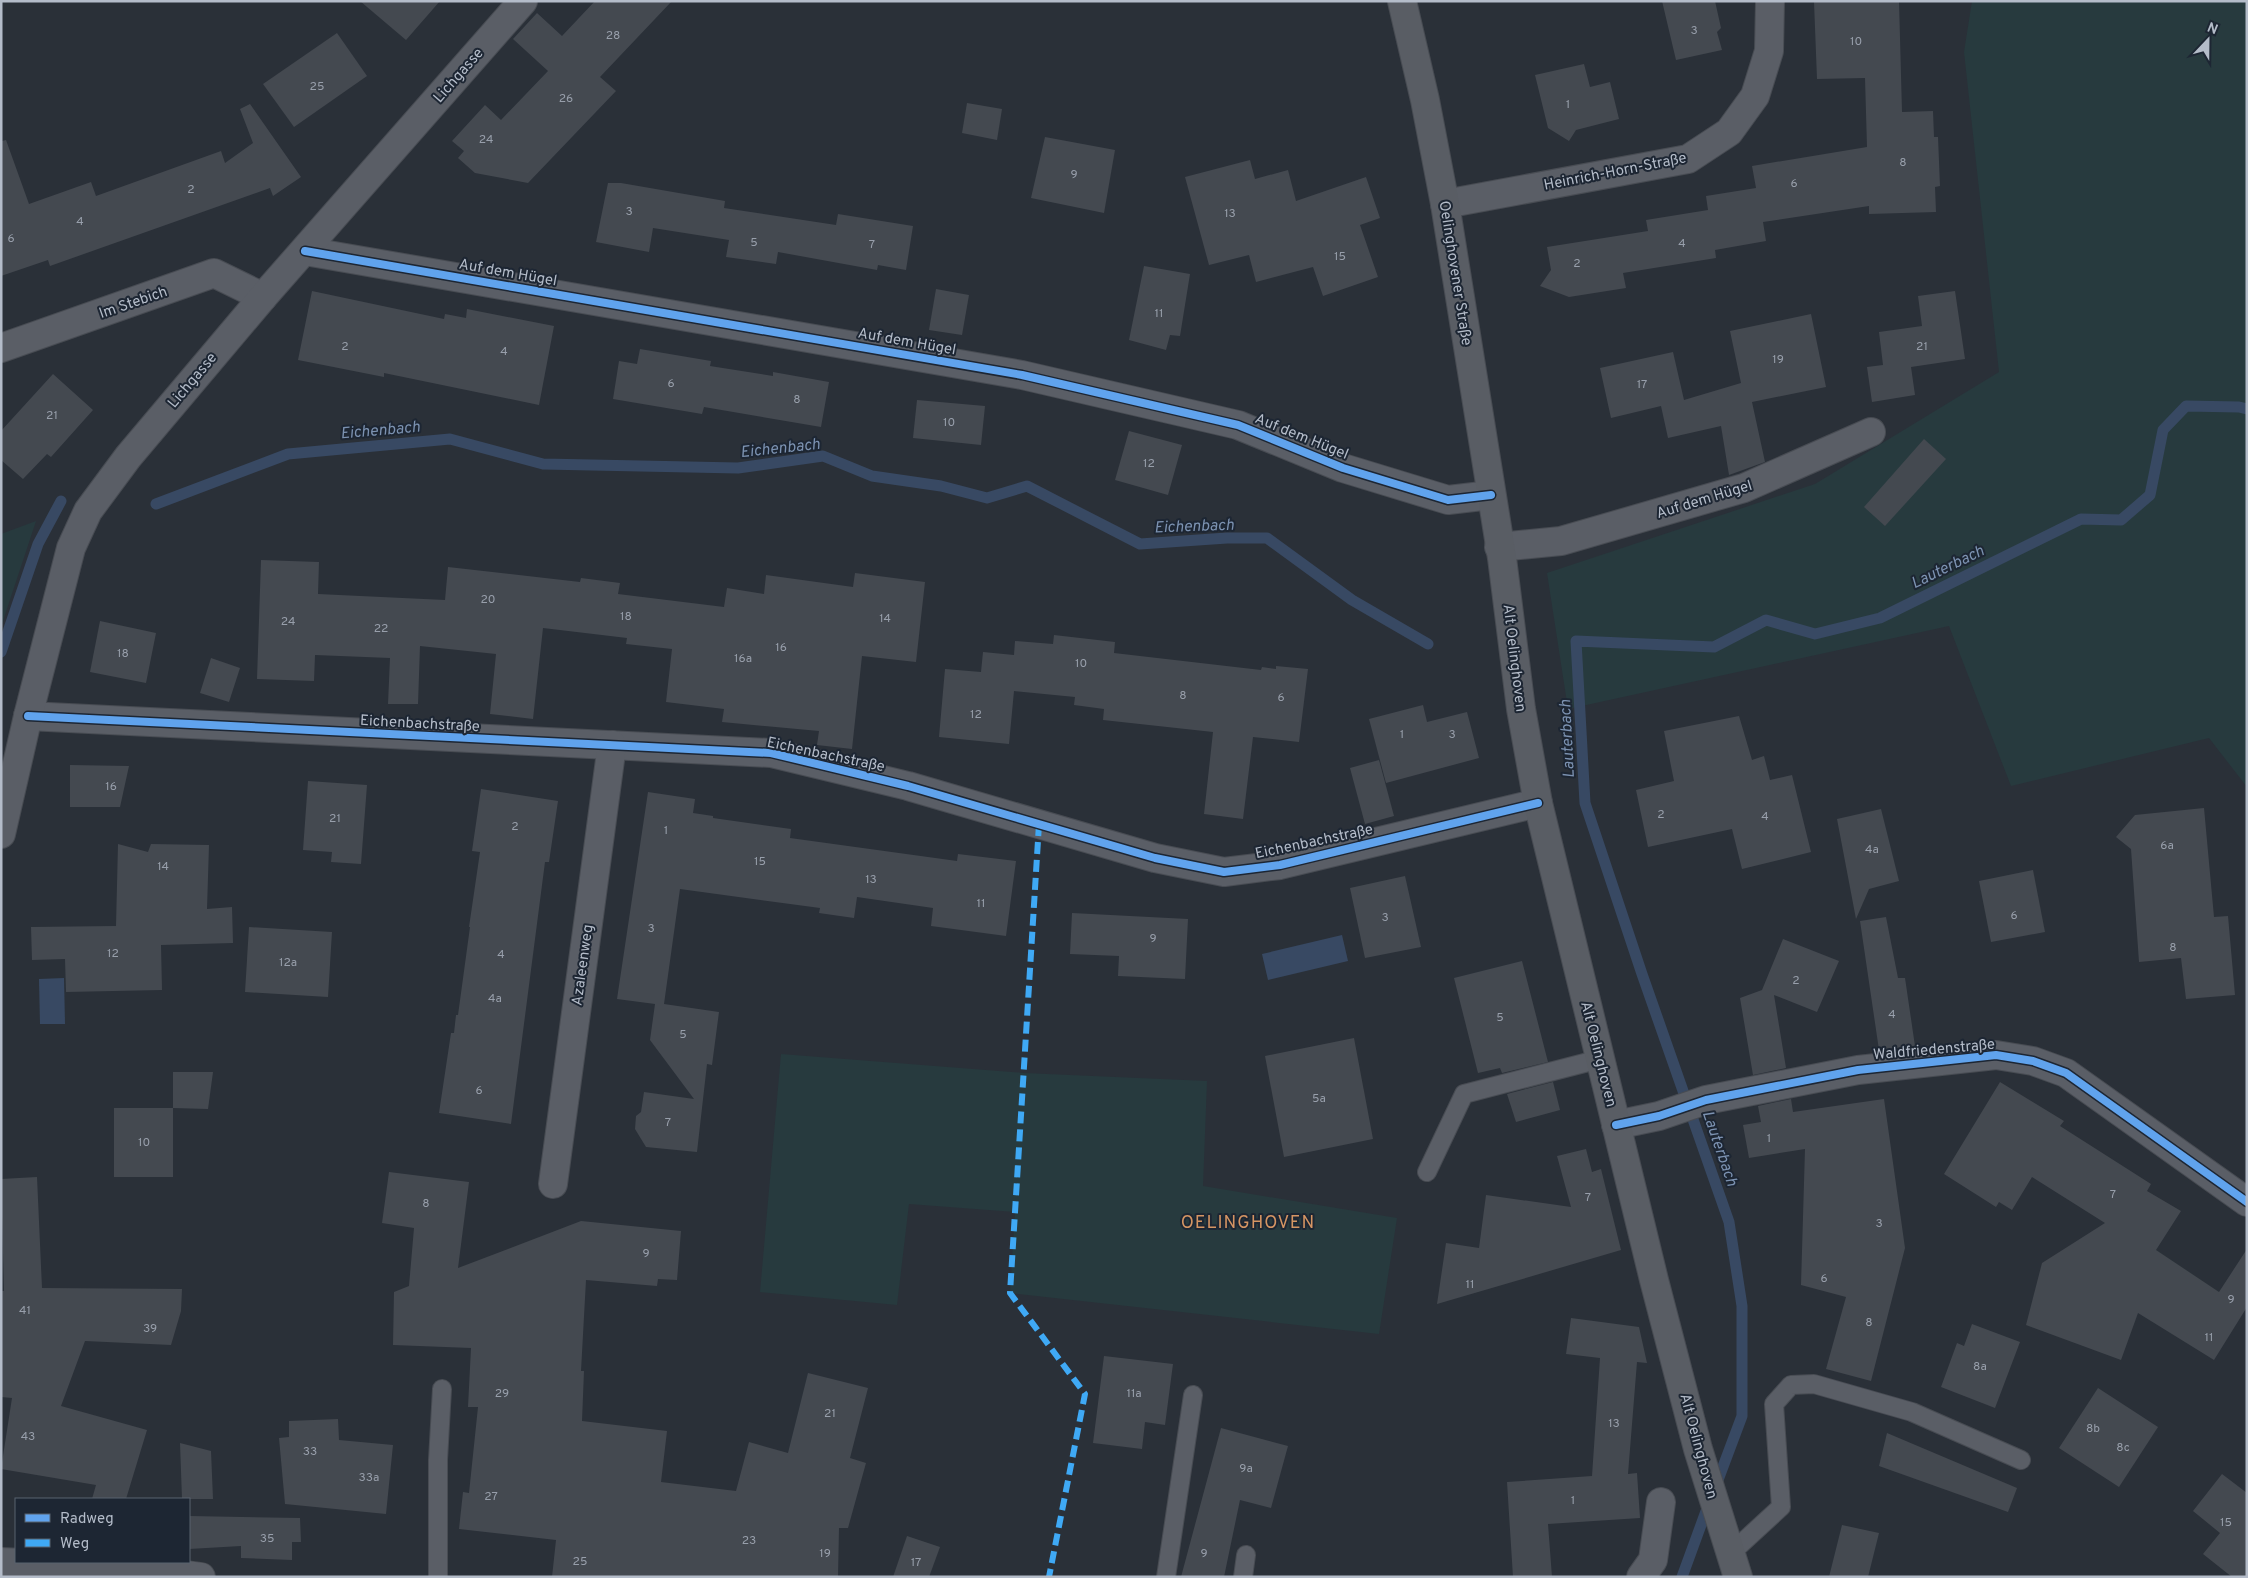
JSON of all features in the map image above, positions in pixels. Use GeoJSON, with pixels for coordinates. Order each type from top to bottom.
{"type":"FeatureCollection","features":[{"type":"Feature","properties":{"kind":"main road","name":"Oelinghovener Straße"},"geometry":{"type":"LineString","coordinates":[[1402,1],[1425,100],[1445,204],[1499,547]]}},
{"type":"Feature","properties":{"kind":"main road","name":"Alt Oelinghoven"},"geometry":{"type":"LineString","coordinates":[[1499,547],[1521,709],[1538,803],[1698,1449],[1734,1565]]}},
{"type":"Feature","properties":{"kind":"street","name":"Lichgasse"},"geometry":{"type":"LineString","coordinates":[[1,834],[70,548],[88,511],[128,457],[263,297],[523,1]]}},
{"type":"Feature","properties":{"kind":"street","name":"Heinrich-Horn-Straße"},"geometry":{"type":"LineString","coordinates":[[1445,204],[1688,159],[1729,132],[1755,96],[1769,51],[1770,1]]}},
{"type":"Feature","properties":{"kind":"street","name":"Auf dem Hügel"},"geometry":{"type":"LineString","coordinates":[[305,250],[1022,375],[1238,425],[1343,468],[1448,500],[1491,494]]}},
{"type":"Feature","properties":{"kind":"street","name":"Im Stebich"},"geometry":{"type":"LineString","coordinates":[[1,348],[214,273],[263,297]]}},
{"type":"Feature","properties":{"kind":"street","name":"Auf dem Hügel"},"geometry":{"type":"LineString","coordinates":[[1499,547],[1561,541],[1744,488],[1871,432]]}},
{"type":"Feature","properties":{"kind":"street","name":"Eichenbachstraße"},"geometry":{"type":"LineString","coordinates":[[28,716],[771,753],[908,786],[1155,858],[1224,872],[1280,865],[1538,803]]}},
{"type":"Feature","properties":{"kind":"street","name":"Azaleenweg"},"geometry":{"type":"LineString","coordinates":[[552,1184],[612,745]]}},
{"type":"Feature","properties":{"kind":"street","name":"Waldfriedenstraße"},"geometry":{"type":"LineString","coordinates":[[1616,1124],[1659,1116],[1706,1100],[1858,1070],[1996,1055],[2033,1061],[2066,1073],[2247,1202]]}},
{"type":"Feature","properties":{"kind":"street"},"geometry":{"type":"LineString","coordinates":[[1641,1577],[1653,1560],[1661,1502]]}},
{"type":"Feature","properties":{"kind":"street"},"geometry":{"type":"LineString","coordinates":[[1,1562],[15,1563]]}},
{"type":"Feature","properties":{"kind":"street"},"geometry":{"type":"LineString","coordinates":[[23,1563],[132,1568],[201,1577]]}},
{"type":"Feature","properties":{"kind":"lane"},"geometry":{"type":"LineString","coordinates":[[1427,1172],[1464,1094],[1600,1058]]}},
{"type":"Feature","properties":{"kind":"lane","name":"Alt Oelinghoven"},"geometry":{"type":"LineString","coordinates":[[1734,1565],[1781,1507],[1774,1404],[1790,1385],[1814,1384],[1912,1412],[2022,1460]]}},
{"type":"Feature","properties":{"kind":"lane"},"geometry":{"type":"LineString","coordinates":[[438,1577],[438,1460],[442,1388]]}},
{"type":"Feature","properties":{"kind":"lane"},"geometry":{"type":"LineString","coordinates":[[1166,1577],[1193,1395]]}},
{"type":"Feature","properties":{"kind":"lane"},"geometry":{"type":"LineString","coordinates":[[1243,1577],[1246,1555]]}},
{"type":"Feature","properties":{"kind":"green space"},"geometry":{"type":"Polygon","coordinates":[[[1972,1],[2247,1],[2247,787],[2209,738],[2011,786],[1949,626],[1568,709],[1547,573],[1815,484],[1999,372],[1964,52],[1972,1]]]}},
{"type":"Feature","properties":{"kind":"green space"},"geometry":{"type":"Polygon","coordinates":[[[36,521],[1,627],[1,534],[36,521]]]}},
{"type":"Feature","properties":{"kind":"green space"},"geometry":{"type":"Polygon","coordinates":[[[781,1054],[1024,1073],[1207,1081],[1203,1186],[1397,1218],[1379,1334],[1010,1293],[1015,1212],[909,1204],[897,1305],[760,1292],[781,1054]]]}},
{"type":"Feature","properties":{"kind":"water"},"geometry":{"type":"Polygon","coordinates":[[[1342,935],[1348,961],[1268,980],[1262,954],[1342,935]]]}},
{"type":"Feature","properties":{"kind":"water"},"geometry":{"type":"Polygon","coordinates":[[[64,978],[65,1024],[40,1024],[39,979],[64,978]]]}},
{"type":"Feature","properties":{"kind":"building"},"geometry":{"type":"Polygon","coordinates":[[[360,1],[440,1],[406,40],[360,1]]]}},
{"type":"Feature","properties":{"kind":"building"},"geometry":{"type":"Polygon","coordinates":[[[595,1],[672,1],[600,77],[616,91],[528,183],[475,173],[458,158],[464,151],[452,141],[485,105],[501,120],[548,71],[513,39],[537,13],[562,36],[595,1]]]}},
{"type":"Feature","properties":{"kind":"building"},"geometry":{"type":"Polygon","coordinates":[[[1662,1],[1715,1],[1721,28],[1717,32],[1722,50],[1676,60],[1662,1]]]}},
{"type":"Feature","properties":{"kind":"building"},"geometry":{"type":"Polygon","coordinates":[[[1899,1],[1902,112],[1933,111],[1934,137],[1938,137],[1940,186],[1935,187],[1936,212],[1869,214],[1869,206],[1763,222],[1766,241],[1715,250],[1716,258],[1623,273],[1626,288],[1569,297],[1540,286],[1551,270],[1547,247],[1648,231],[1646,220],[1708,210],[1706,196],[1756,188],[1752,166],[1867,147],[1865,78],[1817,79],[1814,2],[1899,1]]]}},
{"type":"Feature","properties":{"kind":"building"},"geometry":{"type":"Polygon","coordinates":[[[337,33],[367,76],[294,127],[263,84],[337,33]]]}},
{"type":"Feature","properties":{"kind":"building"},"geometry":{"type":"Polygon","coordinates":[[[1584,64],[1590,87],[1610,82],[1619,119],[1576,130],[1569,141],[1548,128],[1535,75],[1584,64]]]}},
{"type":"Feature","properties":{"kind":"building"},"geometry":{"type":"Polygon","coordinates":[[[967,103],[1002,109],[997,140],[962,133],[967,103]]]}},
{"type":"Feature","properties":{"kind":"building"},"geometry":{"type":"Polygon","coordinates":[[[250,104],[301,177],[273,196],[270,188],[50,266],[48,260],[1,276],[2,141],[6,140],[29,204],[91,182],[96,196],[221,151],[225,163],[253,143],[240,109],[250,104]]]}},
{"type":"Feature","properties":{"kind":"building"},"geometry":{"type":"Polygon","coordinates":[[[1045,137],[1115,150],[1104,213],[1031,198],[1045,137]]]}},
{"type":"Feature","properties":{"kind":"building"},"geometry":{"type":"Polygon","coordinates":[[[1250,160],[1255,179],[1288,170],[1296,201],[1366,177],[1380,218],[1360,225],[1378,277],[1323,296],[1313,267],[1256,282],[1249,255],[1209,265],[1185,177],[1250,160]]]}},
{"type":"Feature","properties":{"kind":"building"},"geometry":{"type":"Polygon","coordinates":[[[608,183],[621,183],[725,201],[724,208],[836,225],[838,214],[913,226],[906,270],[878,265],[877,270],[778,252],[776,264],[726,257],[729,240],[653,228],[649,252],[596,242],[608,183]]]}},
{"type":"Feature","properties":{"kind":"building"},"geometry":{"type":"Polygon","coordinates":[[[1144,266],[1190,274],[1180,336],[1170,335],[1166,350],[1129,340],[1144,266]]]}},
{"type":"Feature","properties":{"kind":"building"},"geometry":{"type":"Polygon","coordinates":[[[936,289],[969,295],[962,335],[929,330],[936,289]]]}},
{"type":"Feature","properties":{"kind":"building"},"geometry":{"type":"Polygon","coordinates":[[[312,291],[444,319],[445,314],[466,318],[467,309],[554,326],[539,405],[384,373],[384,377],[298,360],[312,291]]]}},
{"type":"Feature","properties":{"kind":"building"},"geometry":{"type":"Polygon","coordinates":[[[1955,291],[1965,359],[1911,367],[1915,395],[1872,402],[1867,367],[1883,365],[1879,332],[1922,326],[1918,296],[1955,291]]]}},
{"type":"Feature","properties":{"kind":"building"},"geometry":{"type":"Polygon","coordinates":[[[1811,314],[1826,387],[1752,402],[1765,462],[1729,475],[1721,426],[1668,438],[1661,406],[1611,418],[1600,368],[1673,352],[1684,400],[1741,383],[1730,331],[1811,314]]]}},
{"type":"Feature","properties":{"kind":"building"},"geometry":{"type":"Polygon","coordinates":[[[640,349],[711,361],[710,366],[773,376],[773,372],[829,382],[821,427],[704,407],[702,414],[613,399],[619,361],[637,364],[640,349]]]}},
{"type":"Feature","properties":{"kind":"building"},"geometry":{"type":"Polygon","coordinates":[[[53,374],[93,410],[51,457],[47,454],[23,479],[1,460],[1,431],[53,374]]]}},
{"type":"Feature","properties":{"kind":"building"},"geometry":{"type":"Polygon","coordinates":[[[917,400],[985,406],[981,445],[913,438],[917,400]]]}},
{"type":"Feature","properties":{"kind":"building"},"geometry":{"type":"Polygon","coordinates":[[[1129,431],[1182,445],[1168,495],[1115,480],[1129,431]]]}},
{"type":"Feature","properties":{"kind":"building"},"geometry":{"type":"Polygon","coordinates":[[[1924,439],[1946,459],[1885,526],[1864,507],[1924,439]]]}},
{"type":"Feature","properties":{"kind":"building"},"geometry":{"type":"Polygon","coordinates":[[[261,560],[319,562],[318,594],[445,600],[448,567],[580,582],[581,578],[620,583],[618,594],[724,607],[727,588],[764,594],[766,575],[853,587],[855,573],[925,582],[916,662],[862,656],[852,749],[817,745],[819,731],[722,722],[724,709],[666,702],[672,649],[626,644],[627,638],[543,628],[533,719],[490,714],[496,654],[420,646],[418,704],[388,704],[390,658],[315,655],[314,681],[257,679],[261,560]]]}},
{"type":"Feature","properties":{"kind":"building"},"geometry":{"type":"Polygon","coordinates":[[[100,621],[156,633],[146,683],[90,672],[100,621]]]}},
{"type":"Feature","properties":{"kind":"building"},"geometry":{"type":"Polygon","coordinates":[[[1054,635],[1115,642],[1114,653],[1261,670],[1262,667],[1276,669],[1276,666],[1308,669],[1299,742],[1253,737],[1243,819],[1204,814],[1213,732],[1103,720],[1104,709],[1074,705],[1075,697],[1014,691],[1009,744],[939,737],[945,669],[981,672],[983,652],[1014,655],[1015,641],[1053,644],[1054,635]]]}},
{"type":"Feature","properties":{"kind":"building"},"geometry":{"type":"Polygon","coordinates":[[[211,658],[240,668],[229,702],[200,693],[211,658]]]}},
{"type":"Feature","properties":{"kind":"building"},"geometry":{"type":"Polygon","coordinates":[[[1423,705],[1427,722],[1467,712],[1479,758],[1386,783],[1369,719],[1423,705]]]}},
{"type":"Feature","properties":{"kind":"building"},"geometry":{"type":"Polygon","coordinates":[[[1739,716],[1752,760],[1764,756],[1770,780],[1792,775],[1811,852],[1742,869],[1732,829],[1648,847],[1636,790],[1674,781],[1664,731],[1739,716]]]}},
{"type":"Feature","properties":{"kind":"building"},"geometry":{"type":"Polygon","coordinates":[[[1379,760],[1394,816],[1365,824],[1350,768],[1379,760]]]}},
{"type":"Feature","properties":{"kind":"building"},"geometry":{"type":"Polygon","coordinates":[[[70,765],[129,766],[120,807],[70,807],[70,765]]]}},
{"type":"Feature","properties":{"kind":"building"},"geometry":{"type":"Polygon","coordinates":[[[308,781],[367,785],[361,864],[331,862],[332,852],[303,850],[308,781]]]}},
{"type":"Feature","properties":{"kind":"building"},"geometry":{"type":"Polygon","coordinates":[[[481,789],[558,801],[549,862],[545,862],[511,1124],[439,1113],[451,1033],[454,1033],[456,1015],[458,1015],[480,852],[472,851],[481,789]]]}},
{"type":"Feature","properties":{"kind":"building"},"geometry":{"type":"Polygon","coordinates":[[[648,792],[695,799],[693,813],[713,816],[713,818],[791,829],[790,838],[957,861],[958,854],[1016,861],[1006,936],[931,926],[933,908],[857,897],[854,918],[819,913],[820,908],[680,889],[664,1004],[719,1012],[712,1065],[707,1064],[697,1152],[646,1147],[635,1129],[636,1116],[641,1112],[644,1092],[694,1099],[650,1040],[655,1004],[617,999],[648,792]]]}},
{"type":"Feature","properties":{"kind":"building"},"geometry":{"type":"Polygon","coordinates":[[[2204,808],[2214,917],[2228,916],[2235,995],[2186,999],[2181,958],[2139,962],[2131,849],[2116,837],[2135,815],[2204,808]]]}},
{"type":"Feature","properties":{"kind":"building"},"geometry":{"type":"Polygon","coordinates":[[[1881,809],[1899,881],[1869,889],[1856,919],[1837,819],[1881,809]]]}},
{"type":"Feature","properties":{"kind":"building"},"geometry":{"type":"Polygon","coordinates":[[[118,844],[148,852],[151,844],[209,845],[207,909],[232,907],[233,943],[161,945],[162,990],[66,992],[65,959],[32,960],[31,927],[116,926],[118,844]]]}},
{"type":"Feature","properties":{"kind":"building"},"geometry":{"type":"Polygon","coordinates":[[[2033,870],[2045,932],[1991,942],[1979,881],[2033,870]]]}},
{"type":"Feature","properties":{"kind":"building"},"geometry":{"type":"Polygon","coordinates":[[[1405,876],[1421,947],[1365,958],[1350,888],[1405,876]]]}},
{"type":"Feature","properties":{"kind":"building"},"geometry":{"type":"Polygon","coordinates":[[[1072,913],[1188,919],[1185,979],[1118,976],[1119,956],[1070,954],[1072,913]]]}},
{"type":"Feature","properties":{"kind":"building"},"geometry":{"type":"Polygon","coordinates":[[[1886,917],[1898,978],[1905,978],[1915,1046],[1879,1050],[1860,921],[1886,917]]]}},
{"type":"Feature","properties":{"kind":"building"},"geometry":{"type":"Polygon","coordinates":[[[249,927],[332,932],[328,997],[245,992],[249,927]]]}},
{"type":"Feature","properties":{"kind":"building"},"geometry":{"type":"Polygon","coordinates":[[[1783,939],[1839,961],[1817,1012],[1774,995],[1786,1068],[1753,1075],[1740,998],[1762,990],[1783,939]]]}},
{"type":"Feature","properties":{"kind":"building"},"geometry":{"type":"Polygon","coordinates":[[[1522,961],[1548,1062],[1502,1073],[1500,1068],[1478,1073],[1454,978],[1522,961]]]}},
{"type":"Feature","properties":{"kind":"building"},"geometry":{"type":"Polygon","coordinates":[[[1354,1038],[1373,1139],[1284,1157],[1265,1056],[1354,1038]]]}},
{"type":"Feature","properties":{"kind":"building"},"geometry":{"type":"Polygon","coordinates":[[[173,1072],[213,1072],[208,1109],[173,1108],[173,1072]]]}},
{"type":"Feature","properties":{"kind":"building"},"geometry":{"type":"Polygon","coordinates":[[[1553,1082],[1560,1110],[1516,1122],[1507,1094],[1553,1082]]]}},
{"type":"Feature","properties":{"kind":"building"},"geometry":{"type":"Polygon","coordinates":[[[2000,1082],[2064,1121],[2060,1126],[2151,1184],[2147,1191],[2181,1211],[2156,1250],[2219,1292],[2247,1249],[2247,1307],[2214,1360],[2138,1313],[2121,1360],[2026,1325],[2042,1263],[2105,1223],[2032,1177],[2012,1210],[1999,1202],[1996,1207],[1944,1174],[2000,1082]]]}},
{"type":"Feature","properties":{"kind":"building"},"geometry":{"type":"Polygon","coordinates":[[[1791,1099],[1793,1112],[1884,1099],[1905,1248],[1871,1381],[1826,1369],[1846,1297],[1801,1285],[1805,1149],[1749,1158],[1743,1125],[1761,1122],[1758,1106],[1791,1099]]]}},
{"type":"Feature","properties":{"kind":"building"},"geometry":{"type":"Polygon","coordinates":[[[114,1108],[173,1108],[173,1177],[114,1177],[114,1108]]]}},
{"type":"Feature","properties":{"kind":"building"},"geometry":{"type":"Polygon","coordinates":[[[1586,1149],[1592,1172],[1601,1169],[1621,1250],[1437,1304],[1446,1243],[1479,1248],[1486,1195],[1571,1207],[1557,1156],[1586,1149]]]}},
{"type":"Feature","properties":{"kind":"building"},"geometry":{"type":"Polygon","coordinates":[[[389,1172],[469,1182],[458,1268],[581,1221],[681,1231],[677,1280],[658,1279],[657,1286],[586,1280],[581,1371],[584,1371],[582,1421],[667,1431],[661,1482],[736,1491],[749,1442],[788,1453],[808,1373],[868,1388],[850,1458],[866,1463],[848,1528],[839,1528],[838,1577],[552,1577],[556,1540],[459,1529],[463,1492],[469,1493],[478,1407],[468,1407],[471,1348],[393,1345],[394,1292],[409,1286],[414,1228],[382,1223],[389,1172]]]}},
{"type":"Feature","properties":{"kind":"building"},"geometry":{"type":"Polygon","coordinates":[[[37,1177],[42,1288],[182,1289],[181,1311],[171,1345],[85,1341],[61,1406],[147,1430],[126,1498],[92,1498],[96,1485],[1,1469],[12,1398],[1,1397],[1,1291],[4,1291],[1,1179],[37,1177]]]}},
{"type":"Feature","properties":{"kind":"building"},"geometry":{"type":"Polygon","coordinates":[[[1571,1318],[1639,1327],[1647,1363],[1637,1362],[1628,1474],[1637,1473],[1640,1518],[1548,1524],[1552,1577],[1513,1577],[1507,1482],[1592,1476],[1600,1358],[1566,1354],[1571,1318]]]}},
{"type":"Feature","properties":{"kind":"building"},"geometry":{"type":"Polygon","coordinates":[[[1972,1324],[2020,1342],[1995,1408],[1941,1387],[1957,1343],[1964,1346],[1972,1324]]]}},
{"type":"Feature","properties":{"kind":"building"},"geometry":{"type":"Polygon","coordinates":[[[1104,1356],[1173,1364],[1165,1425],[1145,1422],[1142,1449],[1093,1443],[1104,1356]]]}},
{"type":"Feature","properties":{"kind":"building"},"geometry":{"type":"Polygon","coordinates":[[[2098,1388],[2158,1427],[2119,1487],[2059,1448],[2098,1388]]]}},
{"type":"Feature","properties":{"kind":"building"},"geometry":{"type":"Polygon","coordinates":[[[338,1419],[339,1440],[393,1445],[386,1514],[285,1504],[279,1438],[289,1437],[289,1421],[338,1419]]]}},
{"type":"Feature","properties":{"kind":"building"},"geometry":{"type":"Polygon","coordinates":[[[1221,1428],[1288,1446],[1271,1508],[1240,1500],[1224,1577],[1181,1577],[1221,1428]]]}},
{"type":"Feature","properties":{"kind":"building"},"geometry":{"type":"Polygon","coordinates":[[[1887,1433],[2017,1488],[2008,1512],[1879,1466],[1887,1433]]]}},
{"type":"Feature","properties":{"kind":"building"},"geometry":{"type":"Polygon","coordinates":[[[180,1443],[211,1451],[213,1499],[182,1498],[180,1443]]]}},
{"type":"Feature","properties":{"kind":"building"},"geometry":{"type":"Polygon","coordinates":[[[2222,1474],[2247,1493],[2247,1577],[2232,1577],[2203,1554],[2220,1533],[2193,1511],[2222,1474]]]}},
{"type":"Feature","properties":{"kind":"building"},"geometry":{"type":"Polygon","coordinates":[[[190,1516],[300,1518],[301,1542],[292,1542],[292,1560],[241,1558],[241,1546],[190,1549],[190,1516]]]}},
{"type":"Feature","properties":{"kind":"building"},"geometry":{"type":"Polygon","coordinates":[[[1842,1525],[1879,1533],[1868,1577],[1829,1577],[1842,1525]]]}},
{"type":"Feature","properties":{"kind":"building"},"geometry":{"type":"Polygon","coordinates":[[[907,1536],[940,1547],[929,1577],[893,1577],[907,1536]]]}},
{"type":"Feature","properties":{"kind":"waterway","name":"Lauterbach"},"geometry":{"type":"LineString","coordinates":[[1715,1488],[1742,1416],[1742,1306],[1729,1222],[1642,974],[1585,803],[1576,641],[1714,647],[1766,620],[1815,634],[1880,618],[2081,519],[2121,520],[2150,495],[2163,430],[2186,406],[2239,407],[2247,409]]}},
{"type":"Feature","properties":{"kind":"waterway","name":"Eichenbach"},"geometry":{"type":"LineString","coordinates":[[156,504],[288,454],[450,439],[543,464],[738,468],[823,456],[872,476],[941,486],[987,498],[1027,486],[1140,544],[1227,538],[1267,538],[1352,600],[1428,644]]}},
{"type":"Feature","properties":{"kind":"waterway","name":"Eichenbach"},"geometry":{"type":"LineString","coordinates":[[1,652],[38,544],[61,501]]}},
{"type":"Feature","properties":{"kind":"waterway","name":"Lauterbach"},"geometry":{"type":"LineString","coordinates":[[1682,1577],[1709,1503]]}},
{"type":"Feature","properties":{"kind":"marked path"},"geometry":{"type":"LineString","coordinates":[[1039,824],[1010,1293],[1085,1394],[1049,1577]]}},
{"type":"Feature","properties":{"kind":"cycle path"},"geometry":{"type":"LineString","coordinates":[[305,251],[1022,375],[1238,425],[1343,468],[1448,500],[1491,495]]}},
{"type":"Feature","properties":{"kind":"cycle path"},"geometry":{"type":"LineString","coordinates":[[28,716],[771,753],[908,786],[1155,858],[1224,872],[1280,865],[1538,803]]}},
{"type":"Feature","properties":{"kind":"cycle path"},"geometry":{"type":"LineString","coordinates":[[1616,1125],[1659,1116],[1706,1100],[1858,1070],[1996,1055],[2033,1061],[2066,1073],[2247,1202]]}},
{"type":"Feature","properties":{"kind":"district","name":"OELINGHOVEN"},"geometry":{"type":"Point","coordinates":[1248,1222]}}]}
